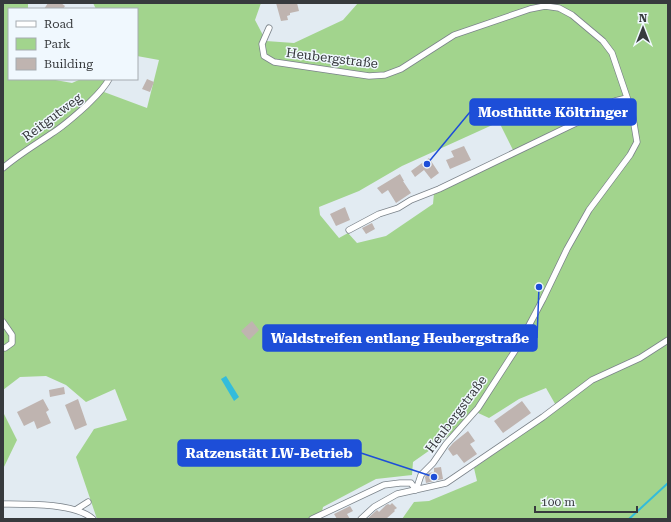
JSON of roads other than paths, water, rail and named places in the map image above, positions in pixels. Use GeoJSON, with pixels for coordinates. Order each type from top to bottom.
{"type":"FeatureCollection","features":[{"type":"Feature","properties":{"kind":"street","name":"Heubergstraße"},"geometry":{"type":"LineString","coordinates":[[269,28],[262,44],[264,56],[274,62],[370,76],[386,75],[401,69],[454,35],[530,9],[545,6],[559,8],[572,15],[604,41],[612,53],[632,112],[636,142],[630,155],[589,210],[518,346],[478,408],[446,444],[433,463],[421,475],[416,490]]}},
{"type":"Feature","properties":{"kind":"street","name":"Reitgutweg"},"geometry":{"type":"LineString","coordinates":[[3,168],[14,158],[75,116],[97,95],[108,80]]}},
{"type":"Feature","properties":{"kind":"street"},"geometry":{"type":"LineString","coordinates":[[349,230],[379,214],[398,208],[416,198],[439,189],[547,137],[615,101],[627,98]]}},
{"type":"Feature","properties":{"kind":"street"},"geometry":{"type":"LineString","coordinates":[[3,322],[12,335],[12,343],[3,348]]}},
{"type":"Feature","properties":{"kind":"street"},"geometry":{"type":"LineString","coordinates":[[361,519],[374,507],[397,494],[446,483],[543,417],[592,380],[640,358],[668,340]]}},
{"type":"Feature","properties":{"kind":"street"},"geometry":{"type":"LineString","coordinates":[[312,519],[384,485],[411,483],[416,490]]}},
{"type":"Feature","properties":{"kind":"street"},"geometry":{"type":"LineString","coordinates":[[77,510],[88,502]]}},
{"type":"Feature","properties":{"kind":"street"},"geometry":{"type":"LineString","coordinates":[[3,504],[33,504],[77,510],[93,519]]}},
{"type":"Feature","properties":{"kind":"water"},"geometry":{"type":"Polygon","coordinates":[[[226,376],[239,397],[234,401],[221,379],[226,376]]]}},
{"type":"Feature","properties":{"kind":"waterway"},"geometry":{"type":"LineString","coordinates":[[629,519],[668,483]]}},
{"type":"Feature","properties":{"kind":"place","name":"Mosthütte Költringer"},"geometry":{"type":"Point","coordinates":[427,164]}},
{"type":"Feature","properties":{"kind":"place","name":"Waldstreifen entlang Heubergstraße"},"geometry":{"type":"Point","coordinates":[539,287]}},
{"type":"Feature","properties":{"kind":"place","name":"Ratzenstätt LW-Betrieb"},"geometry":{"type":"Point","coordinates":[434,477]}}]}
